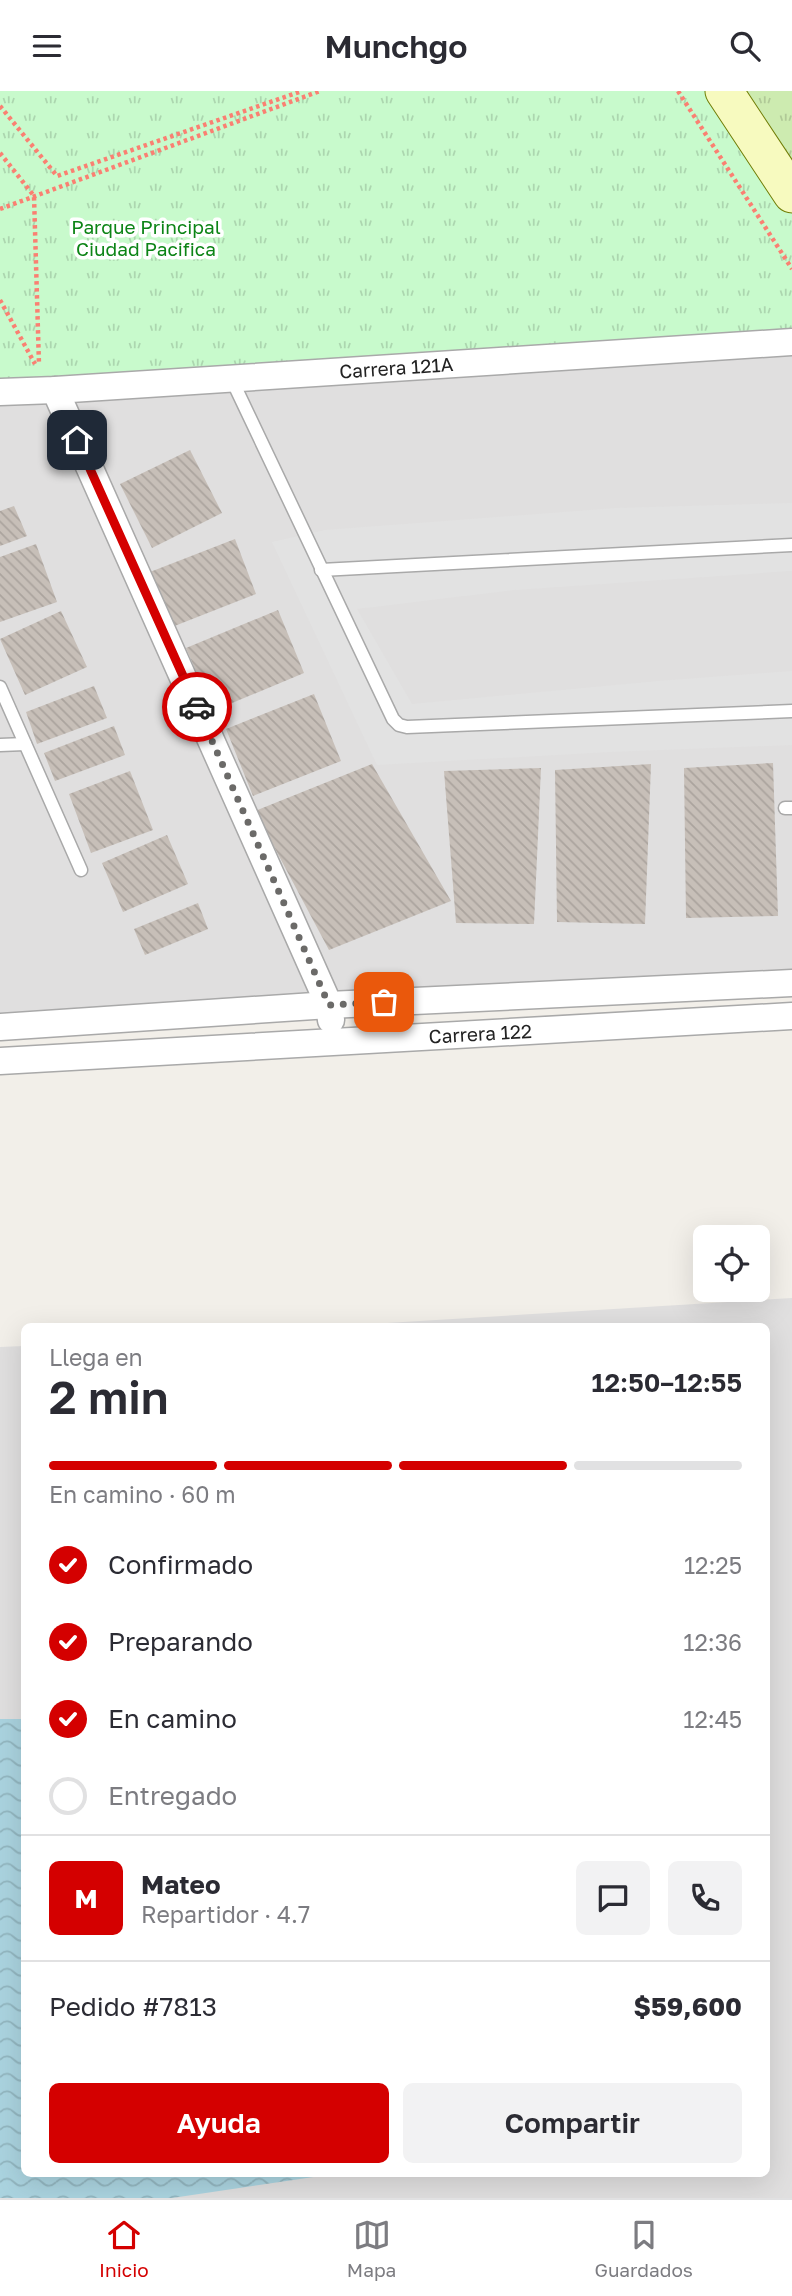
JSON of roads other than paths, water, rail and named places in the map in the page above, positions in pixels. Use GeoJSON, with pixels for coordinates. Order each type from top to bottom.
{"type":"FeatureCollection","features":[{"type":"Feature","properties":{"kind":"main road"},"geometry":{"type":"LineString","coordinates":[[724,91],[792,194]]}},
{"type":"Feature","properties":{"kind":"street","name":"Carrera 121A"},"geometry":{"type":"LineString","coordinates":[[0,392],[792,342]]}},
{"type":"Feature","properties":{"kind":"street"},"geometry":{"type":"LineString","coordinates":[[55,390],[329,1005],[332,1043]]}},
{"type":"Feature","properties":{"kind":"street","name":"Carrera 122"},"geometry":{"type":"LineString","coordinates":[[0,1027],[329,1005],[792,983]]}},
{"type":"Feature","properties":{"kind":"street","name":"Carrera 122"},"geometry":{"type":"LineString","coordinates":[[0,1061],[792,1016]]}},
{"type":"Feature","properties":{"kind":"lane"},"geometry":{"type":"LineString","coordinates":[[231,378],[393,719],[399,725],[407,727],[792,711]]}},
{"type":"Feature","properties":{"kind":"lane"},"geometry":{"type":"LineString","coordinates":[[321,570],[792,545]]}},
{"type":"Feature","properties":{"kind":"lane"},"geometry":{"type":"LineString","coordinates":[[0,687],[6,713],[25,744],[81,870]]}},
{"type":"Feature","properties":{"kind":"lane"},"geometry":{"type":"LineString","coordinates":[[0,745],[25,744]]}},
{"type":"Feature","properties":{"kind":"water"},"geometry":{"type":"Polygon","coordinates":[[[0,1719],[21,1719],[21,2177],[314,2177],[172,2198],[0,2198],[0,1719]]]}},
{"type":"Feature","properties":{"kind":"park label","name":"Parque Principal Ciudad Pacifica"},"geometry":{"type":"Point","coordinates":[146,238]}}]}
